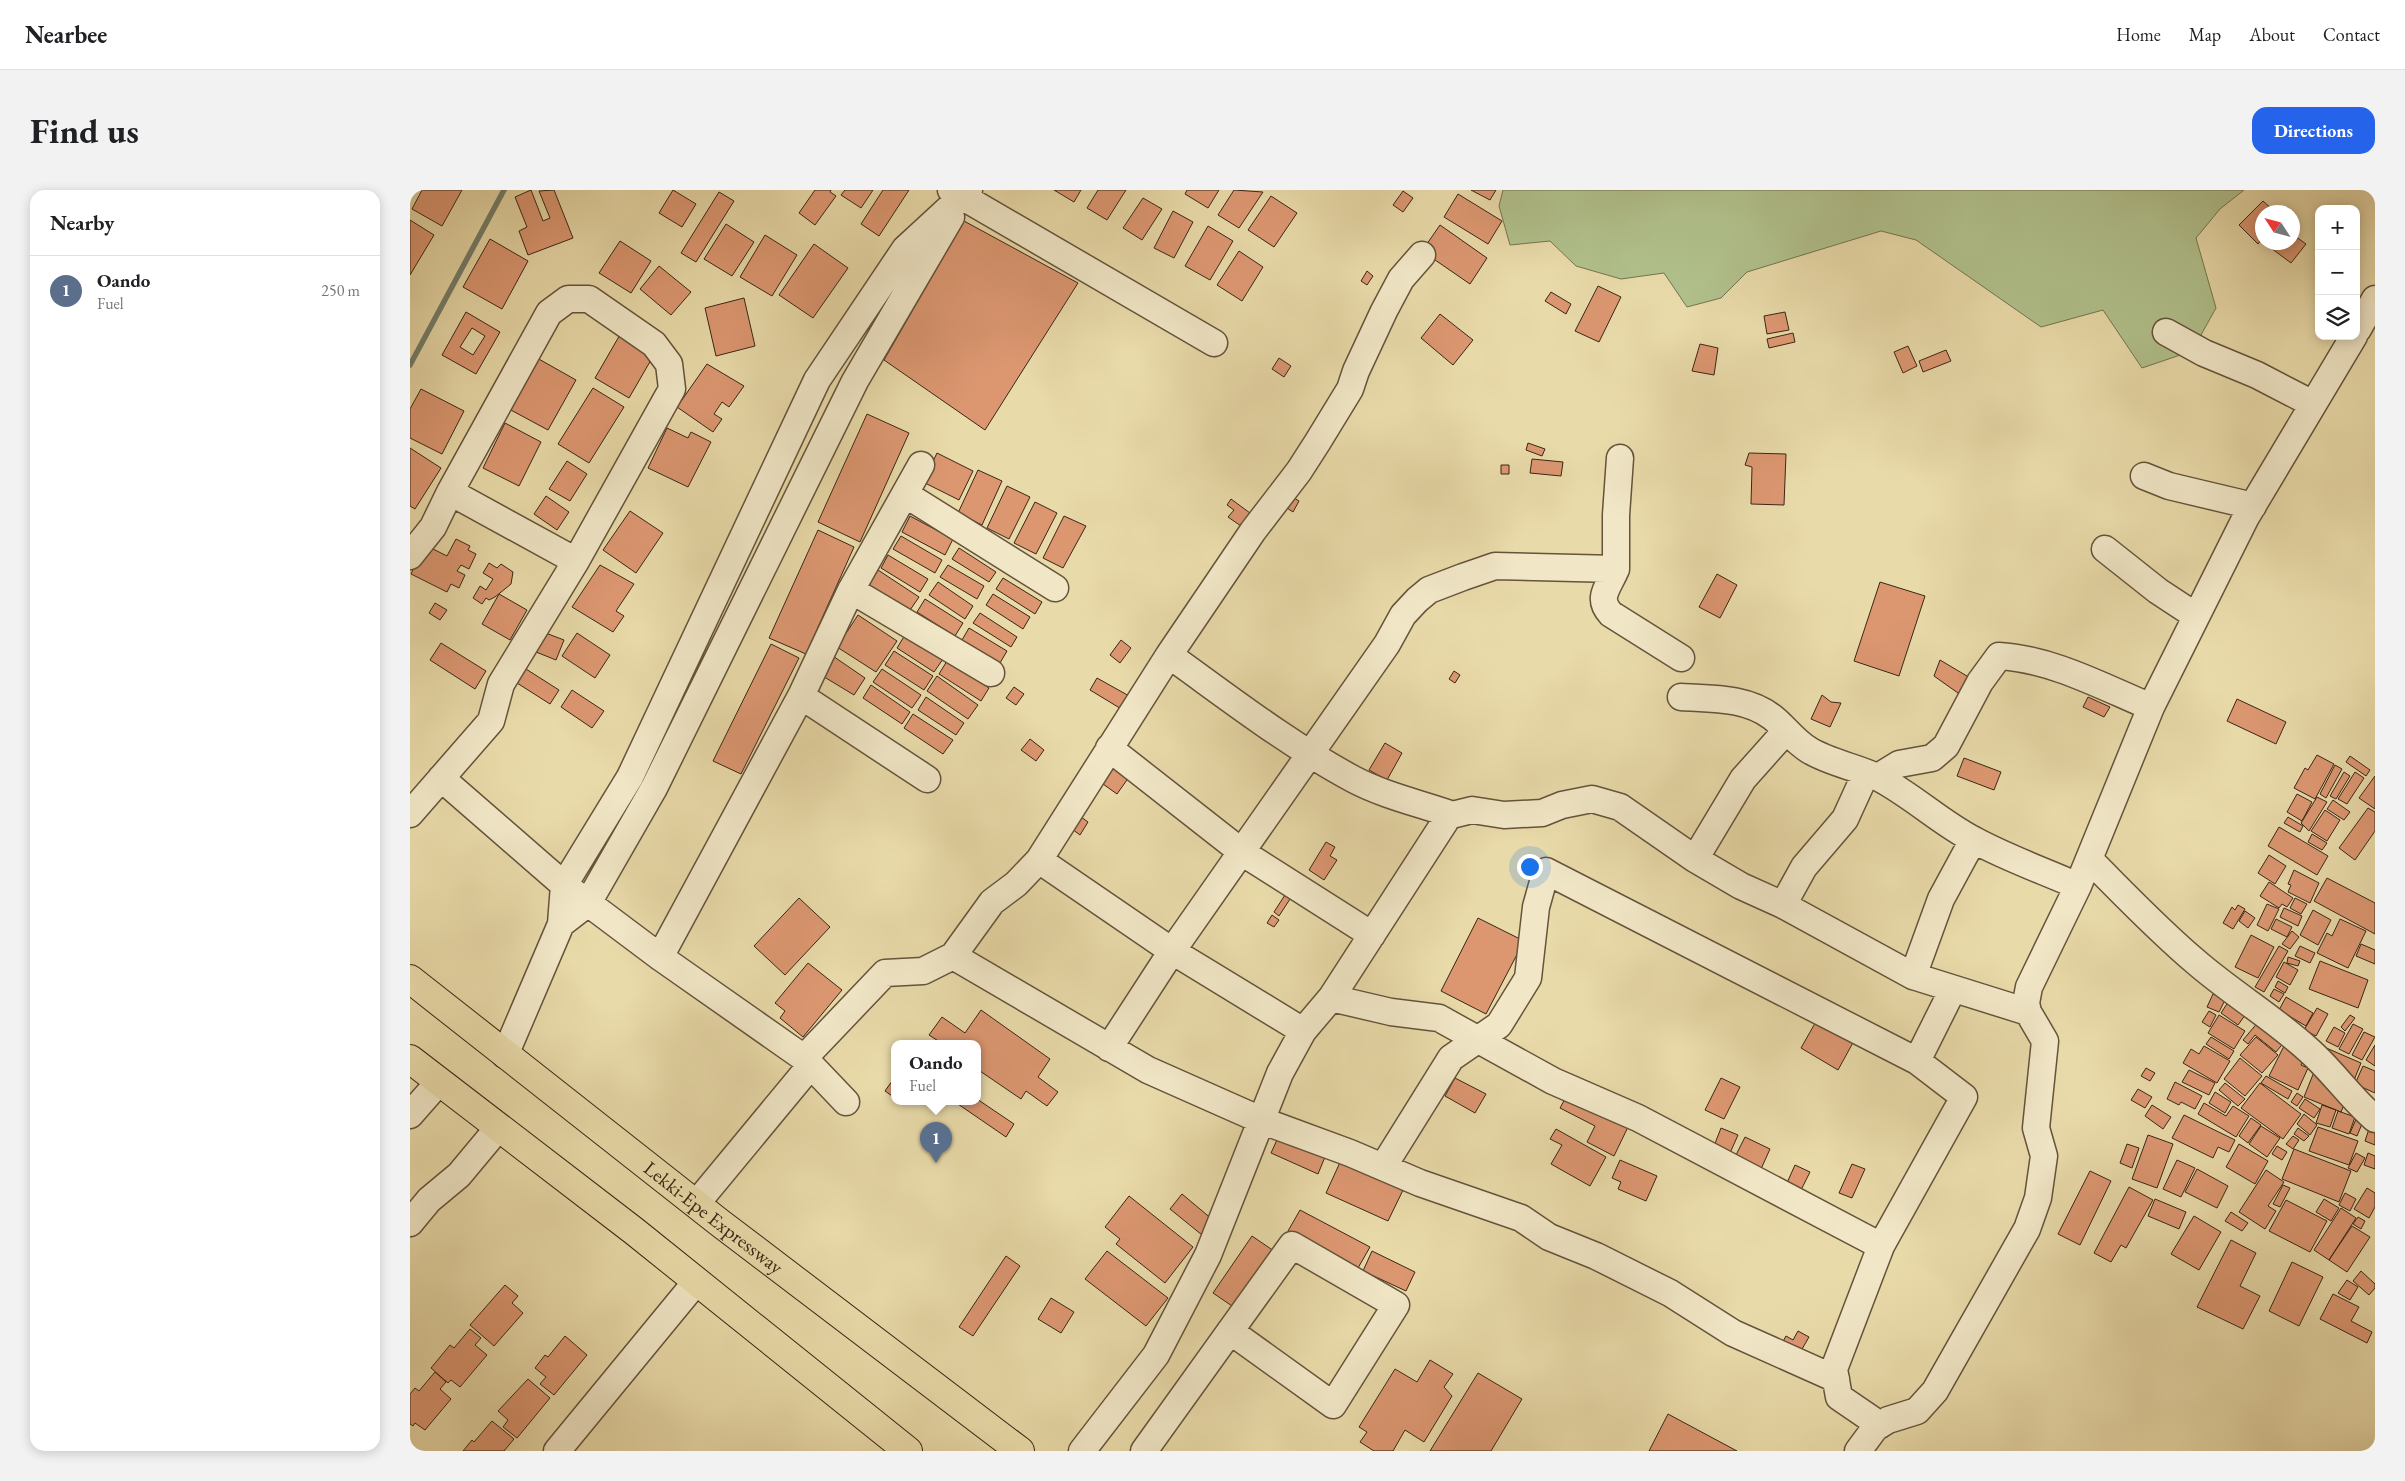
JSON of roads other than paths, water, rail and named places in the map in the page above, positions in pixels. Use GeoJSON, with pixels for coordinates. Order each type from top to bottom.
{"type":"FeatureCollection","features":[{"type":"Feature","properties":{"kind":"highway","name":"Lekki-Epe Expressway"},"geometry":{"type":"LineString","coordinates":[[410,979],[696,1204],[1020,1451]]}},
{"type":"Feature","properties":{"kind":"highway"},"geometry":{"type":"LineString","coordinates":[[410,1059],[634,1231],[908,1451]]}},
{"type":"Feature","properties":{"kind":"street"},"geometry":{"type":"LineString","coordinates":[[961,192],[1214,344]]}},
{"type":"Feature","properties":{"kind":"street"},"geometry":{"type":"LineString","coordinates":[[505,1054],[561,924],[564,885],[630,777],[817,380],[905,249],[961,192]]}},
{"type":"Feature","properties":{"kind":"street"},"geometry":{"type":"LineString","coordinates":[[561,924],[588,903],[654,788],[855,381],[961,192]]}},
{"type":"Feature","properties":{"kind":"street"},"geometry":{"type":"LineString","coordinates":[[696,1204],[807,1062],[884,973],[923,971],[953,956],[992,902],[1016,884],[1039,860],[1170,655],[1253,531],[1299,471],[1317,443],[1350,389],[1356,371],[1401,279],[1422,255]]}},
{"type":"Feature","properties":{"kind":"street"},"geometry":{"type":"LineString","coordinates":[[410,556],[433,527],[450,492],[549,313],[568,299],[589,299],[654,344],[669,364],[672,388],[576,561],[501,684],[491,721],[410,814]]}},
{"type":"Feature","properties":{"kind":"street"},"geometry":{"type":"LineString","coordinates":[[1858,1451],[1864,1439],[1880,1425],[1888,1420],[1917,1411],[1935,1391],[2027,1229],[2038,1198],[2044,1156],[2036,1128],[2045,1041],[2028,1012],[2026,1003],[2029,987],[2078,886],[2151,707],[2196,616],[2253,506],[2313,404],[2361,331],[2375,299]]}},
{"type":"Feature","properties":{"kind":"street"},"geometry":{"type":"LineString","coordinates":[[2166,332],[2204,353],[2257,374],[2313,404]]}},
{"type":"Feature","properties":{"kind":"street"},"geometry":{"type":"LineString","coordinates":[[1620,458],[1616,514],[1616,569],[1603,600],[1604,606],[1612,614],[1681,658]]}},
{"type":"Feature","properties":{"kind":"street"},"geometry":{"type":"LineString","coordinates":[[660,957],[801,696],[851,590],[921,465]]}},
{"type":"Feature","properties":{"kind":"street"},"geometry":{"type":"LineString","coordinates":[[2144,476],[2169,486],[2253,506]]}},
{"type":"Feature","properties":{"kind":"street"},"geometry":{"type":"LineString","coordinates":[[450,492],[576,561]]}},
{"type":"Feature","properties":{"kind":"street"},"geometry":{"type":"LineString","coordinates":[[905,494],[1055,588]]}},
{"type":"Feature","properties":{"kind":"street"},"geometry":{"type":"LineString","coordinates":[[2105,548],[2158,591],[2196,616]]}},
{"type":"Feature","properties":{"kind":"street"},"geometry":{"type":"LineString","coordinates":[[732,560],[759,576]]}},
{"type":"Feature","properties":{"kind":"street"},"geometry":{"type":"LineString","coordinates":[[1109,1048],[1172,951],[1387,644],[1403,615],[1429,590],[1496,566],[1616,569]]}},
{"type":"Feature","properties":{"kind":"street"},"geometry":{"type":"LineString","coordinates":[[851,590],[991,673]]}},
{"type":"Feature","properties":{"kind":"street"},"geometry":{"type":"LineString","coordinates":[[1170,655],[1309,755],[1361,782],[1450,814],[1472,810],[1504,815],[1542,813],[1562,804],[1592,799],[1620,807],[1695,859],[1741,886],[1783,905],[1913,976],[2028,1012]]}},
{"type":"Feature","properties":{"kind":"street"},"geometry":{"type":"LineString","coordinates":[[1783,905],[1804,867],[1844,819],[1872,775],[1899,764],[1932,758],[1946,746],[1980,682],[1999,656],[2016,657],[2060,669],[2151,707]]}},
{"type":"Feature","properties":{"kind":"street"},"geometry":{"type":"LineString","coordinates":[[801,696],[927,779]]}},
{"type":"Feature","properties":{"kind":"street"},"geometry":{"type":"LineString","coordinates":[[1681,697],[1745,703],[1773,718],[1786,732],[1809,750],[1872,775],[1919,802],[1973,840],[2078,886]]}},
{"type":"Feature","properties":{"kind":"street"},"geometry":{"type":"LineString","coordinates":[[1695,859],[1743,779],[1786,732]]}},
{"type":"Feature","properties":{"kind":"street"},"geometry":{"type":"LineString","coordinates":[[1110,748],[1242,853],[1372,935]]}},
{"type":"Feature","properties":{"kind":"street"},"geometry":{"type":"LineString","coordinates":[[441,778],[564,885],[660,957],[807,1062],[846,1102]]}},
{"type":"Feature","properties":{"kind":"street"},"geometry":{"type":"LineString","coordinates":[[1082,1451],[1156,1355],[1208,1255],[1280,1073],[1302,1031],[1331,998],[1450,814]]}},
{"type":"Feature","properties":{"kind":"street"},"geometry":{"type":"LineString","coordinates":[[1913,976],[1941,899],[1973,840]]}},
{"type":"Feature","properties":{"kind":"street"},"geometry":{"type":"LineString","coordinates":[[2089,859],[2150,921],[2197,963],[2265,1014],[2315,1056],[2361,1108],[2375,1120]]}},
{"type":"Feature","properties":{"kind":"street"},"geometry":{"type":"LineString","coordinates":[[1039,860],[1172,951],[1302,1031]]}},
{"type":"Feature","properties":{"kind":"street"},"geometry":{"type":"LineString","coordinates":[[1383,1167],[1451,1058],[1499,1025],[1528,978],[1536,907],[1546,871],[1917,1060],[1964,1097],[1881,1246],[1834,1369],[1839,1397],[1880,1425]]}},
{"type":"Feature","properties":{"kind":"street"},"geometry":{"type":"LineString","coordinates":[[953,956],[1148,1070],[1263,1120],[1420,1183],[1522,1218],[1549,1236],[1596,1256],[1670,1294],[1733,1333],[1836,1379]]}},
{"type":"Feature","properties":{"kind":"street"},"geometry":{"type":"LineString","coordinates":[[1917,1060],[1953,990]]}},
{"type":"Feature","properties":{"kind":"street"},"geometry":{"type":"LineString","coordinates":[[1331,998],[1391,1012],[1439,1018],[1553,1081],[1638,1118],[1881,1246]]}},
{"type":"Feature","properties":{"kind":"street"},"geometry":{"type":"LineString","coordinates":[[410,1115],[439,1082]]}},
{"type":"Feature","properties":{"kind":"street"},"geometry":{"type":"LineString","coordinates":[[410,1223],[429,1200],[459,1175],[499,1128]]}},
{"type":"Feature","properties":{"kind":"street"},"geometry":{"type":"LineString","coordinates":[[1144,1451],[1230,1331],[1292,1245],[1396,1305],[1333,1405],[1230,1331]]}},
{"type":"Feature","properties":{"kind":"street"},"geometry":{"type":"LineString","coordinates":[[557,1451],[696,1282]]}},
{"type":"Feature","properties":{"kind":"waterway"},"geometry":{"type":"LineString","coordinates":[[410,365],[504,190]]}},
{"type":"Feature","properties":{"kind":"place","name":"Oando"},"geometry":{"type":"Point","coordinates":[936,1163]}}]}
